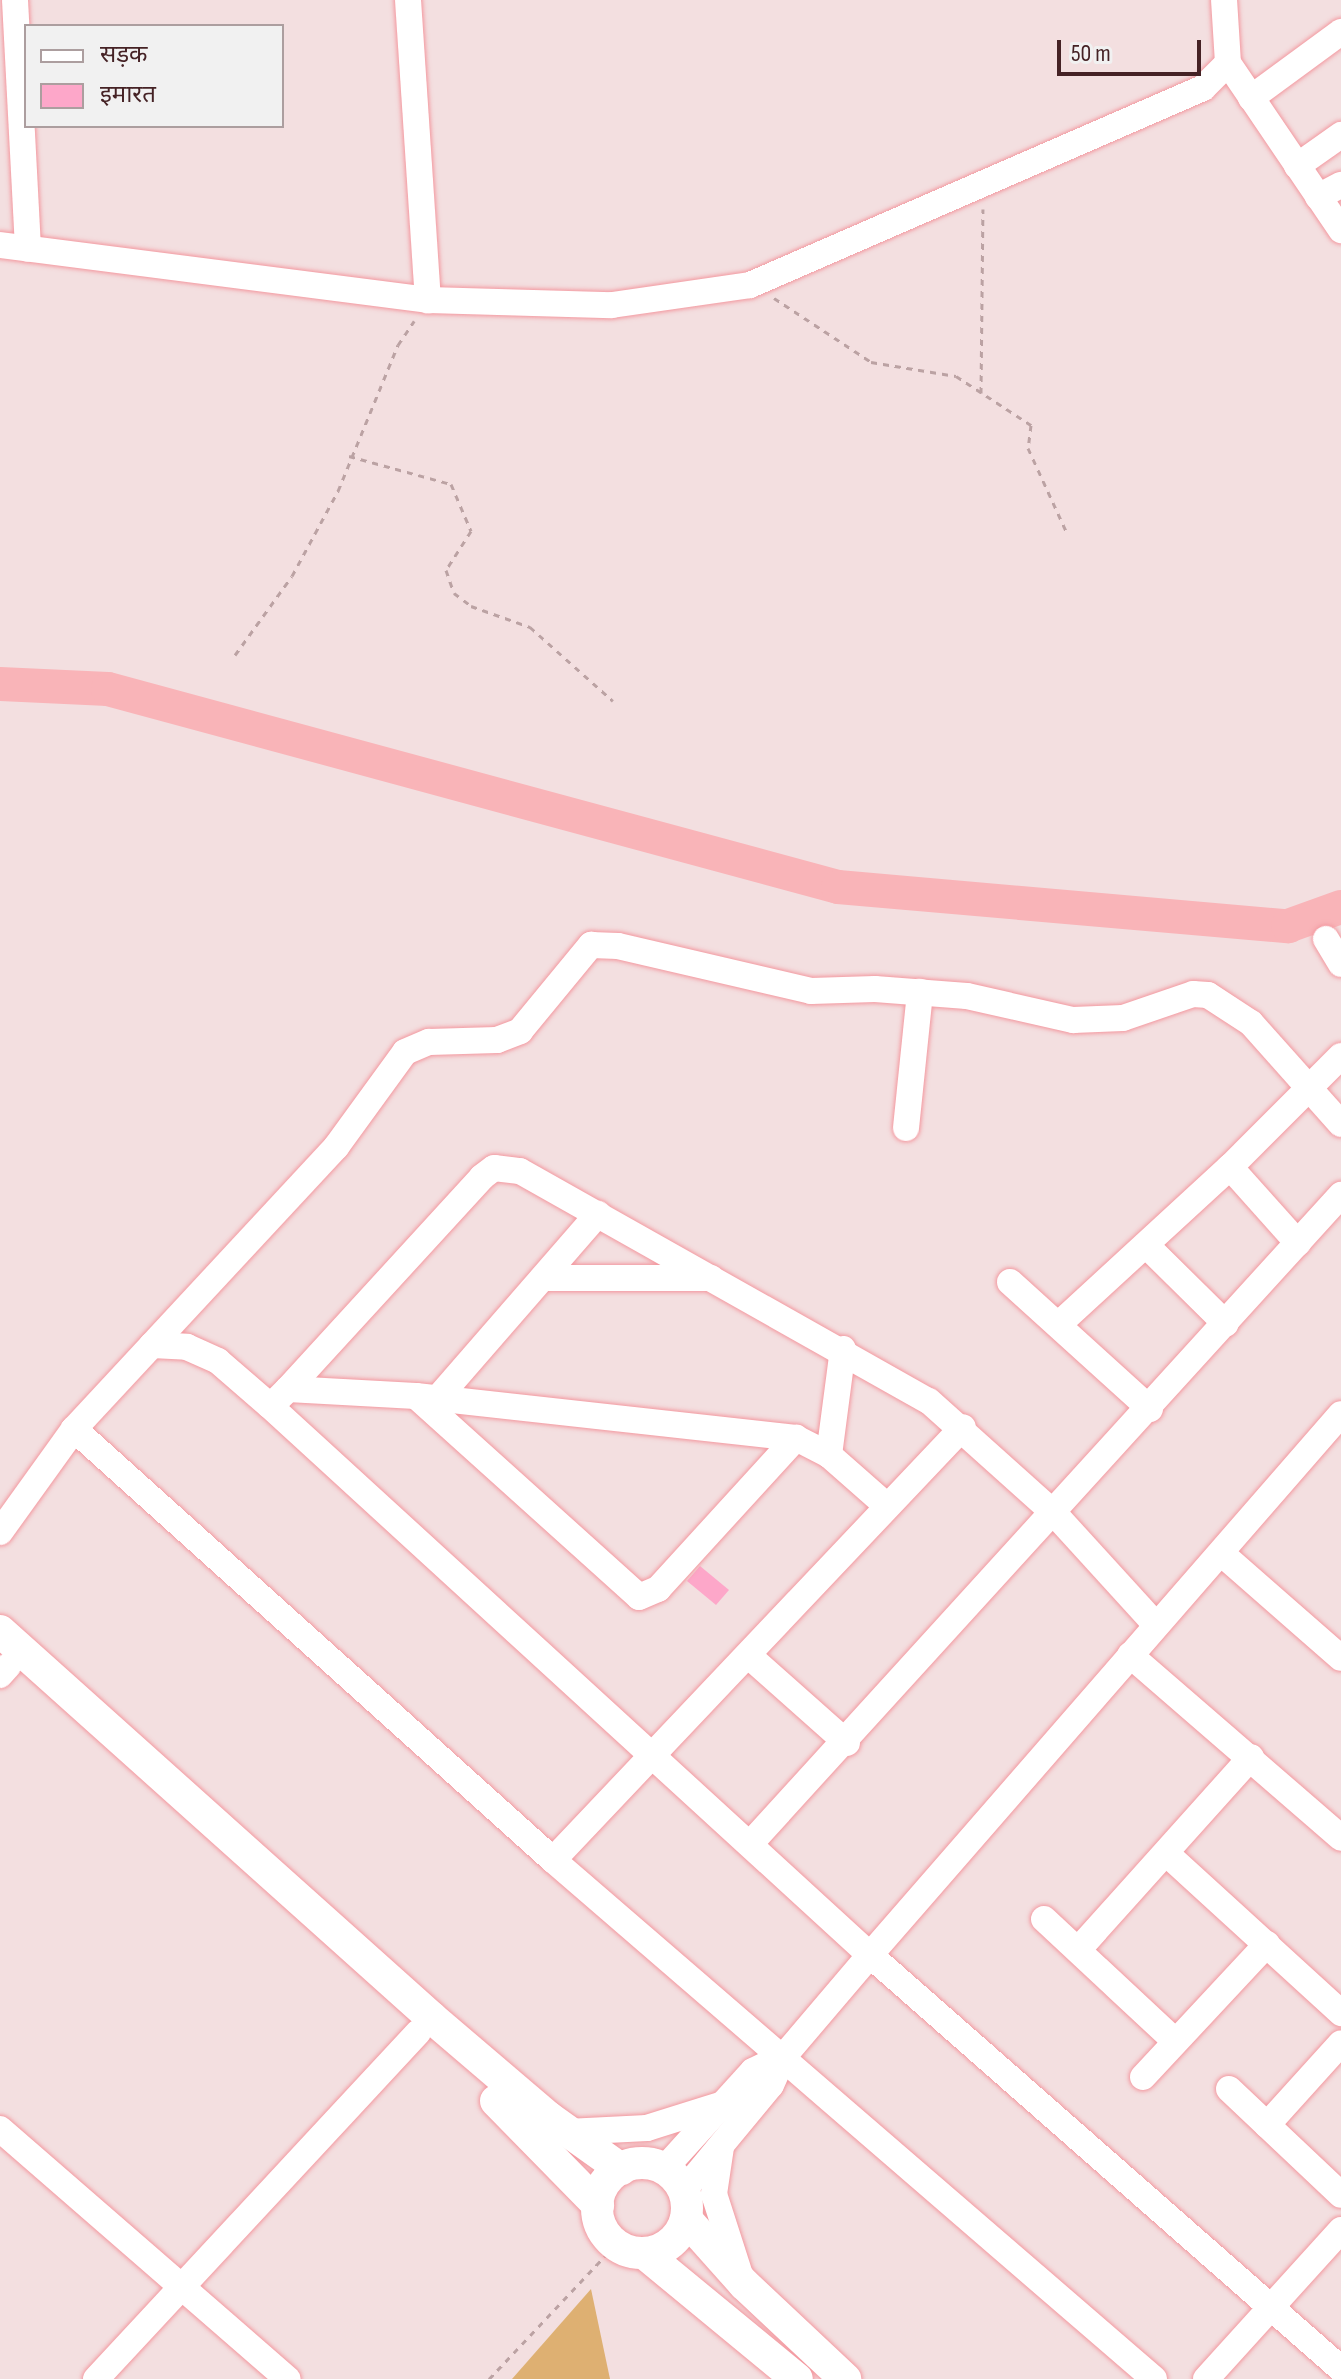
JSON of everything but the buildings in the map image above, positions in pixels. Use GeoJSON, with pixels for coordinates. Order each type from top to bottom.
{"type":"FeatureCollection","features":[{"type":"Feature","properties":{"kind":"main road"},"geometry":{"type":"LineString","coordinates":[[0,1631],[432,2018],[567,2132],[621,2169]]}},
{"type":"Feature","properties":{"kind":"main road"},"geometry":{"type":"LineString","coordinates":[[3,1667],[540,2140],[598,2205]]}},
{"type":"Feature","properties":{"kind":"main road"},"geometry":{"type":"LineString","coordinates":[[797,2379],[630,2248],[599,2220],[601,2190],[621,2169],[650,2164],[678,2192],[744,2284],[845,2379]]}},
{"type":"Feature","properties":{"kind":"main road"},"geometry":{"type":"LineString","coordinates":[[630,2248],[671,2243],[678,2192]]}},
{"type":"Feature","properties":{"kind":"street"},"geometry":{"type":"LineString","coordinates":[[15,0],[9,64],[28,249]]}},
{"type":"Feature","properties":{"kind":"street"},"geometry":{"type":"LineString","coordinates":[[408,0],[428,300]]}},
{"type":"Feature","properties":{"kind":"street"},"geometry":{"type":"LineString","coordinates":[[1224,0],[1228,63],[1297,166],[1330,191],[1341,230]]}},
{"type":"Feature","properties":{"kind":"street"},"geometry":{"type":"LineString","coordinates":[[1251,98],[1341,32]]}},
{"type":"Feature","properties":{"kind":"street"},"geometry":{"type":"LineString","coordinates":[[0,245],[428,300],[612,305],[750,285],[1181,101],[1217,78],[1228,63]]}},
{"type":"Feature","properties":{"kind":"street"},"geometry":{"type":"LineString","coordinates":[[1297,166],[1341,135]]}},
{"type":"Feature","properties":{"kind":"street"},"geometry":{"type":"LineString","coordinates":[[1326,939],[1341,964]]}},
{"type":"Feature","properties":{"kind":"street"},"geometry":{"type":"LineString","coordinates":[[0,1532],[74,1429],[336,1147],[405,1052],[429,1042],[497,1040],[520,1031],[591,945],[618,946],[811,991],[920,992],[998,1000],[1073,1020],[1123,1018],[1193,994],[1208,995],[1251,1023],[1341,1124]]}},
{"type":"Feature","properties":{"kind":"street"},"geometry":{"type":"LineString","coordinates":[[906,1128],[920,992]]}},
{"type":"Feature","properties":{"kind":"street"},"geometry":{"type":"LineString","coordinates":[[1058,1325],[1230,1167],[1341,1056]]}},
{"type":"Feature","properties":{"kind":"street"},"geometry":{"type":"LineString","coordinates":[[1230,1167],[1298,1243]]}},
{"type":"Feature","properties":{"kind":"street"},"geometry":{"type":"LineString","coordinates":[[279,1397],[494,1168],[520,1171],[843,1349],[963,1427],[1054,1513],[1156,1625]]}},
{"type":"Feature","properties":{"kind":"street"},"geometry":{"type":"LineString","coordinates":[[750,1844],[847,1743],[1341,1195]]}},
{"type":"Feature","properties":{"kind":"street"},"geometry":{"type":"LineString","coordinates":[[427,1397],[543,1278],[598,1214]]}},
{"type":"Feature","properties":{"kind":"street"},"geometry":{"type":"LineString","coordinates":[[1146,1245],[1226,1324]]}},
{"type":"Feature","properties":{"kind":"street"},"geometry":{"type":"LineString","coordinates":[[543,1278],[714,1279]]}},
{"type":"Feature","properties":{"kind":"street"},"geometry":{"type":"LineString","coordinates":[[1010,1282],[1150,1409]]}},
{"type":"Feature","properties":{"kind":"street"},"geometry":{"type":"LineString","coordinates":[[152,1345],[173,1344],[211,1358],[279,1397],[870,1955],[1341,2369]]}},
{"type":"Feature","properties":{"kind":"street"},"geometry":{"type":"LineString","coordinates":[[829,1455],[843,1349]]}},
{"type":"Feature","properties":{"kind":"street"},"geometry":{"type":"LineString","coordinates":[[279,1397],[427,1397],[796,1438],[829,1455],[886,1505]]}},
{"type":"Feature","properties":{"kind":"street"},"geometry":{"type":"LineString","coordinates":[[427,1397],[639,1597],[658,1589],[796,1438]]}},
{"type":"Feature","properties":{"kind":"street"},"geometry":{"type":"LineString","coordinates":[[678,2192],[777,2077],[784,2056],[870,1955],[1341,1414]]}},
{"type":"Feature","properties":{"kind":"street"},"geometry":{"type":"LineString","coordinates":[[553,1860],[963,1427]]}},
{"type":"Feature","properties":{"kind":"street"},"geometry":{"type":"LineString","coordinates":[[74,1429],[553,1860],[784,2056],[1154,2379]]}},
{"type":"Feature","properties":{"kind":"street"},"geometry":{"type":"LineString","coordinates":[[1221,1553],[1341,1657]]}},
{"type":"Feature","properties":{"kind":"street"},"geometry":{"type":"LineString","coordinates":[[1130,1655],[1341,1838]]}},
{"type":"Feature","properties":{"kind":"street"},"geometry":{"type":"LineString","coordinates":[[749,1656],[847,1743]]}},
{"type":"Feature","properties":{"kind":"street"},"geometry":{"type":"LineString","coordinates":[[1078,1950],[1251,1757]]}},
{"type":"Feature","properties":{"kind":"street"},"geometry":{"type":"LineString","coordinates":[[1167,1854],[1341,2013]]}},
{"type":"Feature","properties":{"kind":"street"},"geometry":{"type":"LineString","coordinates":[[1044,1919],[1175,2041]]}},
{"type":"Feature","properties":{"kind":"street"},"geometry":{"type":"LineString","coordinates":[[1143,2077],[1267,1944]]}},
{"type":"Feature","properties":{"kind":"street"},"geometry":{"type":"LineString","coordinates":[[96,2379],[418,2033]]}},
{"type":"Feature","properties":{"kind":"street"},"geometry":{"type":"LineString","coordinates":[[1267,2125],[1341,2043]]}},
{"type":"Feature","properties":{"kind":"street"},"geometry":{"type":"LineString","coordinates":[[678,2192],[723,2104],[762,2063],[784,2056]]}},
{"type":"Feature","properties":{"kind":"street"},"geometry":{"type":"LineString","coordinates":[[1229,2089],[1341,2195]]}},
{"type":"Feature","properties":{"kind":"street"},"geometry":{"type":"LineString","coordinates":[[567,2132],[647,2128],[723,2104]]}},
{"type":"Feature","properties":{"kind":"street"},"geometry":{"type":"LineString","coordinates":[[0,2129],[288,2379]]}},
{"type":"Feature","properties":{"kind":"street"},"geometry":{"type":"LineString","coordinates":[[722,2144],[714,2194],[744,2284]]}},
{"type":"Feature","properties":{"kind":"street"},"geometry":{"type":"LineString","coordinates":[[1206,2379],[1341,2230]]}},
{"type":"Feature","properties":{"kind":"path"},"geometry":{"type":"LineString","coordinates":[[981,184],[986,241],[981,393]]}},
{"type":"Feature","properties":{"kind":"path"},"geometry":{"type":"LineString","coordinates":[[750,285],[810,318],[871,362],[956,376],[1031,425],[1028,448],[1067,533]]}},
{"type":"Feature","properties":{"kind":"path"},"geometry":{"type":"LineString","coordinates":[[235,655],[292,576],[338,491],[349,456],[398,345],[428,300]]}},
{"type":"Feature","properties":{"kind":"path"},"geometry":{"type":"LineString","coordinates":[[349,456],[384,470],[451,484],[471,531],[446,570],[454,593],[471,606],[530,627],[613,701]]}},
{"type":"Feature","properties":{"kind":"path"},"geometry":{"type":"LineString","coordinates":[[489,2379],[630,2248]]}},
{"type":"Feature","properties":{"kind":"shaded area"},"geometry":{"type":"Polygon","coordinates":[[[591,2289],[610,2379],[512,2379],[591,2289]]]}},
{"type":"Feature","properties":{"kind":"waterway"},"geometry":{"type":"LineString","coordinates":[[0,684],[108,689],[838,887],[1288,926],[1341,907]]}}]}
